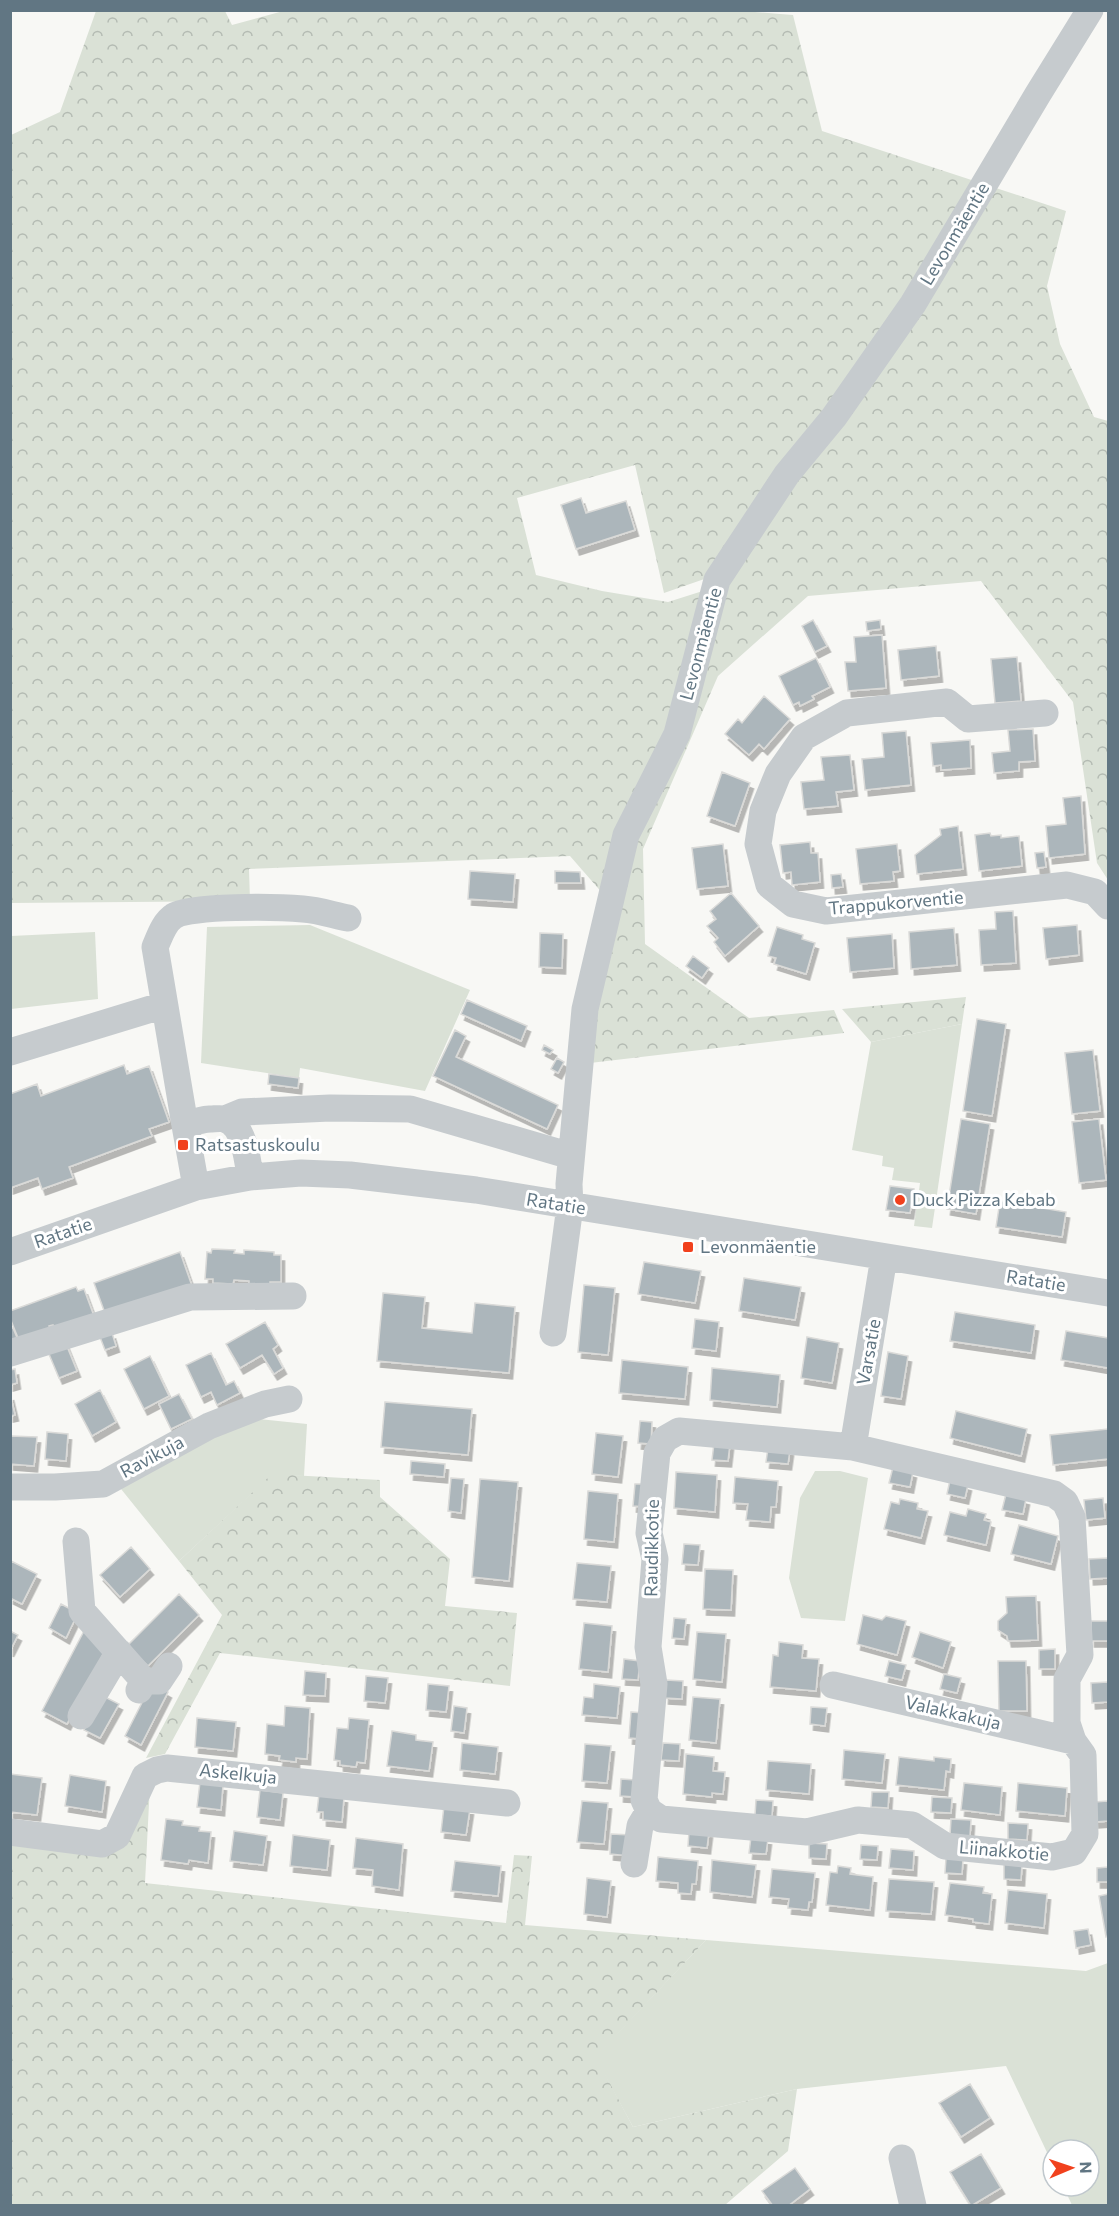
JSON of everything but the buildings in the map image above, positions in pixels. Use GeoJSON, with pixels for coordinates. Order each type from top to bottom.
{"type":"FeatureCollection","features":[{"type":"Feature","properties":{"kind":"street","name":"Levonmäentie"},"geometry":{"type":"LineString","coordinates":[[553,1333],[570,1206],[571,1156],[585,1009],[626,835],[677,734],[717,580],[787,474],[834,417],[913,304],[1090,10]]}},
{"type":"Feature","properties":{"kind":"street","name":"Trappukorventie"},"geometry":{"type":"LineString","coordinates":[[1045,713],[968,718],[947,702],[847,713],[804,737],[778,774],[763,811],[758,844],[769,885],[793,904],[826,911],[1067,885],[1095,892],[1108,906]]}},
{"type":"Feature","properties":{"kind":"street"},"geometry":{"type":"LineString","coordinates":[[196,1186],[154,947],[161,933],[173,916],[187,911],[257,908],[304,909],[348,918]]}},
{"type":"Feature","properties":{"kind":"street"},"geometry":{"type":"LineString","coordinates":[[10,1052],[164,1005]]}},
{"type":"Feature","properties":{"kind":"street"},"geometry":{"type":"LineString","coordinates":[[186,1131],[191,1123],[200,1120],[225,1119],[242,1112],[330,1108],[410,1109],[571,1156]]}},
{"type":"Feature","properties":{"kind":"street"},"geometry":{"type":"LineString","coordinates":[[225,1119],[233,1124],[246,1148],[250,1177]]}},
{"type":"Feature","properties":{"kind":"street","name":"Ratatie"},"geometry":{"type":"LineString","coordinates":[[10,1252],[196,1186],[250,1177],[301,1173],[350,1175],[476,1190],[1108,1293]]}},
{"type":"Feature","properties":{"kind":"street","name":"Varsatie"},"geometry":{"type":"LineString","coordinates":[[852,1447],[884,1257]]}},
{"type":"Feature","properties":{"kind":"street"},"geometry":{"type":"LineString","coordinates":[[10,1353],[189,1297],[292,1296]]}},
{"type":"Feature","properties":{"kind":"street","name":"Ravikuja"},"geometry":{"type":"LineString","coordinates":[[10,1486],[55,1487],[103,1484],[209,1426],[265,1404],[289,1399]]}},
{"type":"Feature","properties":{"kind":"street","name":"Raudikkotie"},"geometry":{"type":"LineString","coordinates":[[649,1812],[644,1800],[654,1684],[648,1647],[655,1559],[649,1533],[657,1453],[665,1439],[679,1431],[852,1447]]}},
{"type":"Feature","properties":{"kind":"street","name":"Liinakkotie"},"geometry":{"type":"LineString","coordinates":[[649,1812],[661,1819],[807,1833],[858,1820],[912,1825],[945,1846],[1052,1857],[1074,1852],[1085,1834],[1083,1755],[1073,1741],[1067,1724],[1067,1679],[1080,1654],[1072,1517],[1065,1502],[1054,1494],[852,1447]]}},
{"type":"Feature","properties":{"kind":"street"},"geometry":{"type":"LineString","coordinates":[[76,1541],[82,1611],[119,1652],[142,1685],[159,1681],[169,1666]]}},
{"type":"Feature","properties":{"kind":"street"},"geometry":{"type":"LineString","coordinates":[[81,1716],[119,1652]]}},
{"type":"Feature","properties":{"kind":"street","name":"Valakkakuja"},"geometry":{"type":"LineString","coordinates":[[833,1685],[1073,1741]]}},
{"type":"Feature","properties":{"kind":"street","name":"Askelkuja"},"geometry":{"type":"LineString","coordinates":[[10,1832],[102,1844],[117,1836],[145,1776],[168,1768],[507,1803]]}},
{"type":"Feature","properties":{"kind":"street"},"geometry":{"type":"LineString","coordinates":[[634,1864],[640,1826],[649,1812]]}},
{"type":"Feature","properties":{"kind":"street"},"geometry":{"type":"LineString","coordinates":[[902,2158],[913,2205]]}},
{"type":"Feature","properties":{"kind":"green space"},"geometry":{"type":"Polygon","coordinates":[[[287,10],[731,10],[793,15],[822,131],[1066,211],[1047,286],[1060,344],[1094,417],[1108,421],[1108,880],[1097,863],[1073,702],[981,581],[808,596],[718,676],[643,849],[645,944],[749,1018],[834,1010],[844,1033],[590,1063],[590,1008],[630,836],[681,734],[713,576],[664,593],[635,465],[517,498],[536,575],[602,591],[668,602],[709,589],[672,733],[604,895],[570,856],[249,869],[250,901],[11,903],[11,135],[60,112],[96,11],[225,11],[232,25],[287,10]]]}},
{"type":"Feature","properties":{"kind":"green space"},"geometry":{"type":"Polygon","coordinates":[[[310,925],[470,990],[425,1091],[300,1068],[299,1078],[201,1063],[207,927],[310,925]]]}},
{"type":"Feature","properties":{"kind":"green space"},"geometry":{"type":"Polygon","coordinates":[[[95,932],[98,999],[11,1009],[11,936],[95,932]]]}},
{"type":"Feature","properties":{"kind":"green space"},"geometry":{"type":"Polygon","coordinates":[[[966,997],[962,1024],[871,1042],[842,1009],[966,997]]]}},
{"type":"Feature","properties":{"kind":"green space"},"geometry":{"type":"Polygon","coordinates":[[[962,1024],[932,1228],[914,1226],[920,1183],[892,1180],[894,1168],[882,1166],[883,1156],[852,1150],[871,1042],[962,1024]]]}},
{"type":"Feature","properties":{"kind":"green space"},"geometry":{"type":"Polygon","coordinates":[[[249,1418],[307,1424],[304,1476],[272,1475],[179,1561],[117,1484],[249,1418]]]}},
{"type":"Feature","properties":{"kind":"green space"},"geometry":{"type":"Polygon","coordinates":[[[815,1471],[840,1471],[868,1478],[845,1621],[801,1618],[789,1578],[800,1498],[815,1471]]]}},
{"type":"Feature","properties":{"kind":"green space"},"geometry":{"type":"Polygon","coordinates":[[[272,1474],[380,1480],[380,1497],[450,1559],[445,1606],[517,1613],[510,1686],[220,1653],[165,1754],[146,1758],[222,1615],[179,1561],[272,1474]]]}},
{"type":"Feature","properties":{"kind":"green space"},"geometry":{"type":"Polygon","coordinates":[[[150,1784],[145,1883],[506,1923],[514,1855],[532,1856],[525,1925],[706,1940],[596,2057],[633,2127],[797,2089],[788,2151],[725,2205],[11,2206],[11,1833],[113,1846],[150,1784]]]}},
{"type":"Feature","properties":{"kind":"green space"},"geometry":{"type":"Polygon","coordinates":[[[706,1940],[1086,1971],[1108,1963],[1108,2205],[1072,2205],[1069,2198],[1101,2198],[1101,2138],[1041,2140],[1006,2066],[797,2089],[633,2127],[595,2057],[706,1940]]]}},
{"type":"Feature","properties":{"kind":"place","name":"Ratsastuskoulu"},"geometry":{"type":"Point","coordinates":[183,1145]}},
{"type":"Feature","properties":{"kind":"place","name":"Duck Pizza Kebab"},"geometry":{"type":"Point","coordinates":[900,1200]}},
{"type":"Feature","properties":{"kind":"place","name":"Levonmäentie"},"geometry":{"type":"Point","coordinates":[688,1247]}}]}
